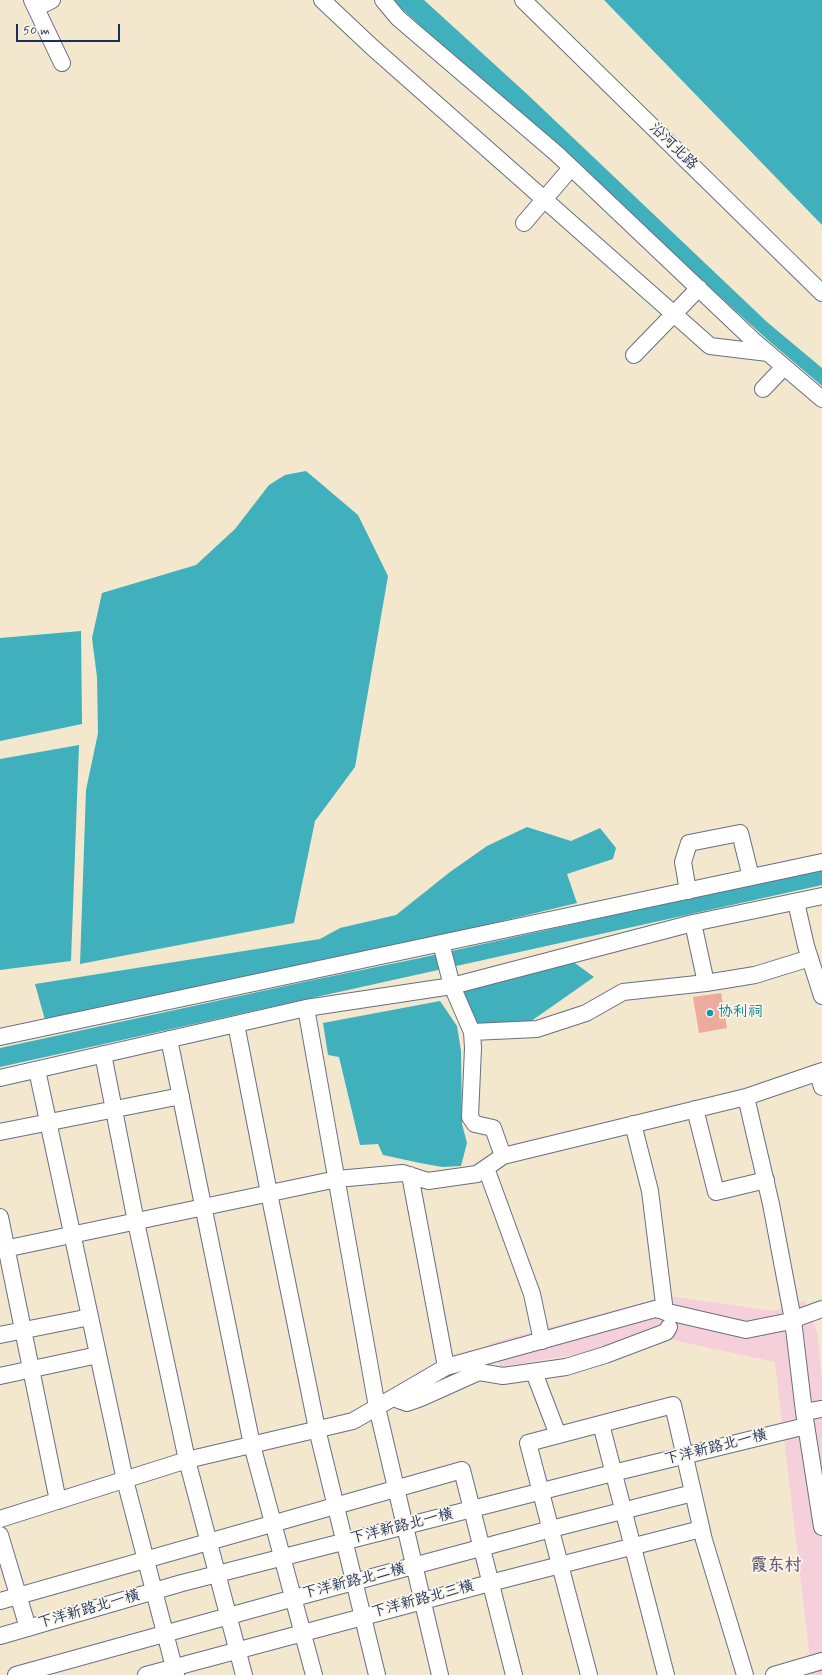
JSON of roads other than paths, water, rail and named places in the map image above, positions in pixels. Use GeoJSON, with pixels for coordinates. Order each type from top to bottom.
{"type":"FeatureCollection","features":[{"type":"Feature","properties":{"kind":"street"},"geometry":{"type":"LineString","coordinates":[[52,0],[34,4],[62,63]]}},
{"type":"Feature","properties":{"kind":"street"},"geometry":{"type":"LineString","coordinates":[[322,0],[372,47],[710,346],[768,353]]}},
{"type":"Feature","properties":{"kind":"street"},"geometry":{"type":"LineString","coordinates":[[383,0],[398,18],[571,168],[768,353],[822,399]]}},
{"type":"Feature","properties":{"kind":"street","name":"沿河北路"},"geometry":{"type":"LineString","coordinates":[[523,0],[822,294]]}},
{"type":"Feature","properties":{"kind":"street"},"geometry":{"type":"LineString","coordinates":[[524,223],[571,168]]}},
{"type":"Feature","properties":{"kind":"street"},"geometry":{"type":"LineString","coordinates":[[634,355],[699,288]]}},
{"type":"Feature","properties":{"kind":"street"},"geometry":{"type":"LineString","coordinates":[[763,389],[784,367]]}},
{"type":"Feature","properties":{"kind":"street"},"geometry":{"type":"LineString","coordinates":[[688,891],[683,862],[689,843],[740,833],[751,877]]}},
{"type":"Feature","properties":{"kind":"street"},"geometry":{"type":"LineString","coordinates":[[0,1037],[822,862]]}},
{"type":"Feature","properties":{"kind":"street"},"geometry":{"type":"LineString","coordinates":[[0,1078],[306,1008],[452,986],[693,924],[822,896]]}},
{"type":"Feature","properties":{"kind":"street"},"geometry":{"type":"LineString","coordinates":[[796,902],[810,958],[822,996]]}},
{"type":"Feature","properties":{"kind":"street"},"geometry":{"type":"LineString","coordinates":[[693,924],[706,983]]}},
{"type":"Feature","properties":{"kind":"street"},"geometry":{"type":"LineString","coordinates":[[441,943],[452,986],[472,1032],[473,1048],[470,1118],[476,1124],[493,1128],[503,1156]]}},
{"type":"Feature","properties":{"kind":"street"},"geometry":{"type":"LineString","coordinates":[[472,1032],[537,1029],[586,1013],[623,992],[706,983],[755,975],[810,958]]}},
{"type":"Feature","properties":{"kind":"street"},"geometry":{"type":"LineString","coordinates":[[306,1008],[377,1407],[440,1675]]}},
{"type":"Feature","properties":{"kind":"street"},"geometry":{"type":"LineString","coordinates":[[236,1024],[317,1430],[376,1675]]}},
{"type":"Feature","properties":{"kind":"street"},"geometry":{"type":"LineString","coordinates":[[169,1039],[252,1445],[314,1675]]}},
{"type":"Feature","properties":{"kind":"street"},"geometry":{"type":"LineString","coordinates":[[103,1054],[136,1222],[187,1460],[244,1675]]}},
{"type":"Feature","properties":{"kind":"street"},"geometry":{"type":"LineString","coordinates":[[37,1070],[125,1480],[175,1671]]}},
{"type":"Feature","properties":{"kind":"street"},"geometry":{"type":"LineString","coordinates":[[3,1249],[337,1179],[403,1173],[428,1181],[477,1174],[503,1156],[821,1077]]}},
{"type":"Feature","properties":{"kind":"street"},"geometry":{"type":"LineString","coordinates":[[0,1132],[181,1096]]}},
{"type":"Feature","properties":{"kind":"street"},"geometry":{"type":"LineString","coordinates":[[746,1096],[766,1180],[793,1320],[805,1419],[822,1527]]}},
{"type":"Feature","properties":{"kind":"street"},"geometry":{"type":"LineString","coordinates":[[696,1109],[716,1192],[766,1180]]}},
{"type":"Feature","properties":{"kind":"street"},"geometry":{"type":"LineString","coordinates":[[633,1124],[650,1191],[665,1312]]}},
{"type":"Feature","properties":{"kind":"street"},"geometry":{"type":"LineString","coordinates":[[486,1168],[532,1294],[542,1341]]}},
{"type":"Feature","properties":{"kind":"street"},"geometry":{"type":"LineString","coordinates":[[410,1175],[446,1367]]}},
{"type":"Feature","properties":{"kind":"street"},"geometry":{"type":"LineString","coordinates":[[0,1216],[3,1249],[58,1501]]}},
{"type":"Feature","properties":{"kind":"street"},"geometry":{"type":"LineString","coordinates":[[0,1519],[187,1460],[353,1421],[446,1367],[655,1309],[746,1330],[793,1320],[822,1309]]}},
{"type":"Feature","properties":{"kind":"street"},"geometry":{"type":"LineString","coordinates":[[0,1335],[90,1317]]}},
{"type":"Feature","properties":{"kind":"street"},"geometry":{"type":"LineString","coordinates":[[393,1398],[407,1403],[479,1372],[503,1376],[566,1367],[634,1345],[666,1332],[669,1327]]}},
{"type":"Feature","properties":{"kind":"street"},"geometry":{"type":"LineString","coordinates":[[0,1376],[98,1355]]}},
{"type":"Feature","properties":{"kind":"street"},"geometry":{"type":"LineString","coordinates":[[535,1375],[558,1436]]}},
{"type":"Feature","properties":{"kind":"street"},"geometry":{"type":"LineString","coordinates":[[590,1675],[528,1443],[673,1405],[701,1529],[745,1675]]}},
{"type":"Feature","properties":{"kind":"street","name":"下洋新路北一横"},"geometry":{"type":"LineString","coordinates":[[0,1636],[217,1574],[685,1456],[805,1419],[822,1409]]}},
{"type":"Feature","properties":{"kind":"street"},"geometry":{"type":"LineString","coordinates":[[601,1424],[666,1675]]}},
{"type":"Feature","properties":{"kind":"street"},"geometry":{"type":"LineString","coordinates":[[0,1601],[462,1470],[514,1675]]}},
{"type":"Feature","properties":{"kind":"street","name":"下洋新路北二横"},"geometry":{"type":"LineString","coordinates":[[16,1675],[228,1615],[414,1567],[551,1529],[693,1494]]}},
{"type":"Feature","properties":{"kind":"street","name":"下洋新路北三横"},"geometry":{"type":"LineString","coordinates":[[146,1675],[175,1671],[238,1651],[362,1616],[701,1529]]}},
{"type":"Feature","properties":{"kind":"street"},"geometry":{"type":"LineString","coordinates":[[0,1535],[28,1628]]}},
{"type":"Feature","properties":{"kind":"street"},"geometry":{"type":"LineString","coordinates":[[774,1675],[822,1661]]}},
{"type":"Feature","properties":{"kind":"water"},"geometry":{"type":"Polygon","coordinates":[[[392,0],[424,0],[528,95],[767,322],[822,368],[822,386],[769,341],[392,0]]]}},
{"type":"Feature","properties":{"kind":"water"},"geometry":{"type":"Polygon","coordinates":[[[604,0],[822,0],[822,225],[604,0]]]}},
{"type":"Feature","properties":{"kind":"water"},"geometry":{"type":"Polygon","coordinates":[[[306,471],[358,515],[388,576],[355,767],[315,821],[294,923],[80,964],[86,790],[98,733],[97,677],[92,638],[102,593],[196,565],[235,529],[269,485],[285,475],[306,471]]]}},
{"type":"Feature","properties":{"kind":"water"},"geometry":{"type":"Polygon","coordinates":[[[81,631],[82,724],[0,741],[0,638],[81,631]]]}},
{"type":"Feature","properties":{"kind":"water"},"geometry":{"type":"Polygon","coordinates":[[[79,745],[71,961],[0,970],[0,759],[79,745]]]}},
{"type":"Feature","properties":{"kind":"water"},"geometry":{"type":"Polygon","coordinates":[[[527,827],[571,841],[600,828],[616,848],[613,859],[567,874],[577,903],[386,949],[45,1020],[35,984],[320,939],[340,928],[396,915],[450,872],[487,846],[527,827]]]}},
{"type":"Feature","properties":{"kind":"water"},"geometry":{"type":"Polygon","coordinates":[[[822,869],[822,885],[0,1067],[0,1048],[420,958],[822,869]]]}},
{"type":"Feature","properties":{"kind":"water"},"geometry":{"type":"Polygon","coordinates":[[[568,958],[594,977],[527,1024],[475,1024],[460,993],[462,986],[568,958]]]}},
{"type":"Feature","properties":{"kind":"water"},"geometry":{"type":"Polygon","coordinates":[[[440,1001],[457,1026],[461,1051],[462,1124],[467,1143],[461,1166],[442,1167],[420,1163],[383,1155],[378,1144],[360,1145],[339,1057],[328,1055],[323,1023],[440,1001]]]}},
{"type":"Feature","properties":{"kind":"place","name":"协利祠"},"geometry":{"type":"Point","coordinates":[710,1013]}},
{"type":"Feature","properties":{"kind":"district","name":"霞东村"},"geometry":{"type":"Point","coordinates":[776,1566]}}]}
